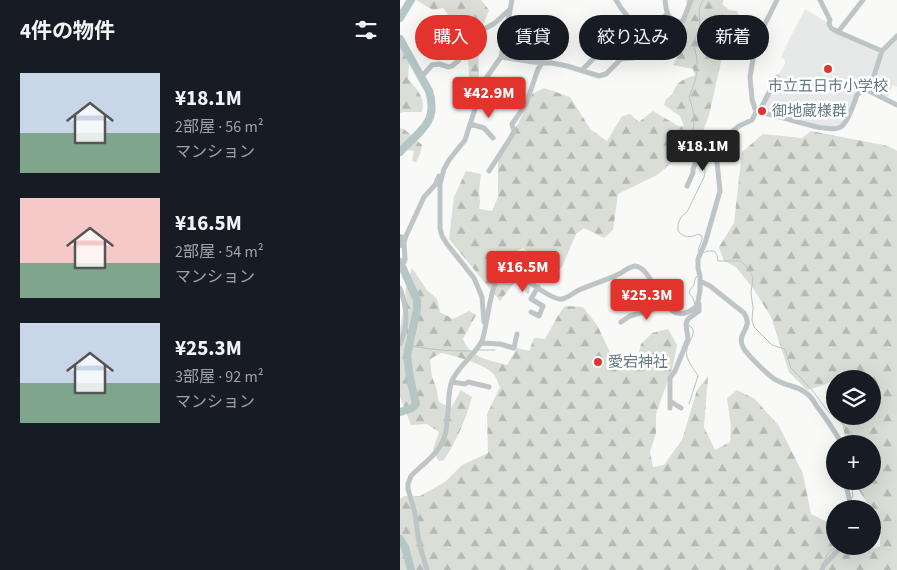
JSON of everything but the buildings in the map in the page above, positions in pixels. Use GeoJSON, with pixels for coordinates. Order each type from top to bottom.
{"type":"FeatureCollection","features":[{"type":"Feature","properties":{"kind":"street"},"geometry":{"type":"LineString","coordinates":[[509,15],[512,0]]}},
{"type":"Feature","properties":{"kind":"street"},"geometry":{"type":"LineString","coordinates":[[616,0],[628,15]]}},
{"type":"Feature","properties":{"kind":"street"},"geometry":{"type":"LineString","coordinates":[[665,0],[667,14],[675,22],[681,22],[684,19],[691,0]]}},
{"type":"Feature","properties":{"kind":"street"},"geometry":{"type":"LineString","coordinates":[[756,112],[752,99],[750,77],[756,42],[777,0]]}},
{"type":"Feature","properties":{"kind":"street"},"geometry":{"type":"LineString","coordinates":[[820,0],[830,20],[831,28],[882,51]]}},
{"type":"Feature","properties":{"kind":"street"},"geometry":{"type":"LineString","coordinates":[[838,32],[863,0]]}},
{"type":"Feature","properties":{"kind":"street"},"geometry":{"type":"LineString","coordinates":[[424,74],[434,64],[452,66],[459,60],[466,47],[480,30],[495,23],[510,10]]}},
{"type":"Feature","properties":{"kind":"street"},"geometry":{"type":"LineString","coordinates":[[869,91],[882,51],[897,36]]}},
{"type":"Feature","properties":{"kind":"street"},"geometry":{"type":"LineString","coordinates":[[485,327],[482,297],[474,278],[442,236],[440,228],[440,184],[449,160],[465,140],[484,81],[499,60]]}},
{"type":"Feature","properties":{"kind":"street"},"geometry":{"type":"LineString","coordinates":[[526,60],[567,66],[599,76],[606,74],[620,60]]}},
{"type":"Feature","properties":{"kind":"street"},"geometry":{"type":"LineString","coordinates":[[582,70],[592,60]]}},
{"type":"Feature","properties":{"kind":"street"},"geometry":{"type":"LineString","coordinates":[[489,171],[514,131],[512,124],[526,104],[542,62]]}},
{"type":"Feature","properties":{"kind":"street"},"geometry":{"type":"LineString","coordinates":[[670,408],[670,378],[675,371],[688,340],[686,324],[688,319],[699,311],[700,281],[698,259],[705,243],[720,191],[719,156],[733,131],[752,120],[756,112],[761,108],[776,78]]}},
{"type":"Feature","properties":{"kind":"street"},"geometry":{"type":"LineString","coordinates":[[756,112],[838,130],[846,122],[860,92],[869,91],[897,105]]}},
{"type":"Feature","properties":{"kind":"street"},"geometry":{"type":"LineString","coordinates":[[470,124],[484,128],[493,138]]}},
{"type":"Feature","properties":{"kind":"street"},"geometry":{"type":"LineString","coordinates":[[687,186],[700,155],[719,156]]}},
{"type":"Feature","properties":{"kind":"street"},"geometry":{"type":"LineString","coordinates":[[400,268],[404,262],[404,242],[406,236],[424,198],[443,172]]}},
{"type":"Feature","properties":{"kind":"street"},"geometry":{"type":"LineString","coordinates":[[428,570],[420,546],[416,513],[408,484],[411,476],[436,452],[446,433],[452,382],[459,369],[481,343],[494,286],[502,270],[511,265],[517,268],[524,278],[558,300],[565,299],[578,291],[613,277],[633,266],[646,273],[666,305],[675,312],[689,312],[697,306],[700,298]]}},
{"type":"Feature","properties":{"kind":"street"},"geometry":{"type":"LineString","coordinates":[[700,281],[710,286],[744,313],[748,324],[742,335],[741,342],[745,350],[778,382],[800,388],[809,394],[837,435]]}},
{"type":"Feature","properties":{"kind":"street"},"geometry":{"type":"LineString","coordinates":[[531,312],[538,316],[543,306],[531,299],[538,287]]}},
{"type":"Feature","properties":{"kind":"street"},"geometry":{"type":"LineString","coordinates":[[400,288],[405,302],[407,318],[400,344]]}},
{"type":"Feature","properties":{"kind":"street"},"geometry":{"type":"LineString","coordinates":[[621,322],[630,316],[666,305]]}},
{"type":"Feature","properties":{"kind":"street"},"geometry":{"type":"LineString","coordinates":[[481,343],[500,344],[514,348],[517,334]]}},
{"type":"Feature","properties":{"kind":"street"},"geometry":{"type":"LineString","coordinates":[[452,382],[465,384],[468,382],[490,387]]}},
{"type":"Feature","properties":{"kind":"street"},"geometry":{"type":"LineString","coordinates":[[670,401],[681,408]]}},
{"type":"Feature","properties":{"kind":"street"},"geometry":{"type":"LineString","coordinates":[[822,570],[833,555]]}},
{"type":"Feature","properties":{"kind":"shaded area","name":"市立五日市小学校"},"geometry":{"type":"Polygon","coordinates":[[[805,9],[828,23],[828,29],[880,53],[868,88],[863,89],[856,95],[843,122],[838,127],[832,129],[762,109],[785,64],[785,60],[781,57],[805,9]]]}},
{"type":"Feature","properties":{"kind":"shaded area"},"geometry":{"type":"Polygon","coordinates":[[[897,39],[897,87],[893,85],[887,99],[871,91],[884,51],[897,39]]]}},
{"type":"Feature","properties":{"kind":"green space"},"geometry":{"type":"Polygon","coordinates":[[[416,0],[481,0],[489,10],[487,15],[448,15],[443,8],[433,10],[416,0]]]}},
{"type":"Feature","properties":{"kind":"green space"},"geometry":{"type":"Polygon","coordinates":[[[686,0],[724,0],[722,4],[729,10],[737,11],[739,15],[697,15],[697,60],[721,60],[709,115],[703,131],[684,152],[657,175],[618,194],[613,230],[604,238],[584,228],[576,234],[562,267],[551,274],[532,254],[523,248],[510,254],[527,266],[535,275],[528,294],[517,279],[500,301],[449,239],[454,197],[466,171],[481,174],[479,209],[492,211],[498,197],[498,154],[518,124],[532,94],[544,88],[570,97],[591,130],[607,141],[622,116],[630,114],[639,122],[653,111],[678,126],[684,126],[680,116],[664,105],[666,99],[672,95],[678,84],[695,75],[693,69],[673,65],[675,60],[687,60],[688,15],[686,0]]]}},
{"type":"Feature","properties":{"kind":"green space"},"geometry":{"type":"Polygon","coordinates":[[[400,46],[409,62],[408,79],[422,98],[422,112],[400,113],[400,46]]]}},
{"type":"Feature","properties":{"kind":"green space"},"geometry":{"type":"Polygon","coordinates":[[[468,60],[479,60],[479,77],[469,78],[468,60]]]}},
{"type":"Feature","properties":{"kind":"green space"},"geometry":{"type":"Polygon","coordinates":[[[400,128],[404,129],[422,145],[416,162],[412,161],[414,151],[401,149],[400,151],[400,128]]]}},
{"type":"Feature","properties":{"kind":"green space"},"geometry":{"type":"Polygon","coordinates":[[[811,131],[888,146],[897,151],[897,570],[400,570],[400,499],[404,496],[420,496],[445,482],[462,465],[488,453],[487,414],[500,387],[495,376],[478,364],[441,353],[430,359],[432,377],[439,402],[451,408],[461,390],[472,397],[453,445],[444,460],[439,461],[433,449],[439,432],[427,424],[411,425],[400,397],[400,329],[406,288],[412,268],[427,290],[437,299],[440,312],[453,319],[469,311],[476,315],[463,339],[475,354],[493,362],[507,365],[517,348],[529,351],[534,338],[545,339],[565,306],[583,307],[597,325],[617,367],[635,368],[641,344],[652,333],[668,329],[677,345],[673,366],[656,414],[656,433],[650,452],[653,467],[664,465],[682,440],[697,390],[708,376],[704,427],[715,450],[730,442],[731,427],[727,398],[737,390],[755,399],[779,426],[803,474],[811,514],[826,522],[826,555],[881,555],[881,500],[865,500],[859,490],[881,490],[881,435],[845,435],[842,425],[881,425],[881,370],[826,370],[826,384],[807,390],[789,372],[771,317],[755,291],[736,267],[724,261],[719,247],[734,223],[742,152],[763,134],[802,138],[811,131]]]}},
{"type":"Feature","properties":{"kind":"waterway"},"geometry":{"type":"LineString","coordinates":[[400,18],[411,0]]}},
{"type":"Feature","properties":{"kind":"waterway"},"geometry":{"type":"LineString","coordinates":[[695,160],[685,155],[685,151],[694,126],[689,97],[697,70],[697,58],[693,43],[700,28],[699,9],[703,0]]}},
{"type":"Feature","properties":{"kind":"waterway"},"geometry":{"type":"LineString","coordinates":[[400,39],[429,91],[431,102],[431,111],[425,126],[400,152]]}},
{"type":"Feature","properties":{"kind":"waterway"},"geometry":{"type":"LineString","coordinates":[[698,252],[702,236],[698,234],[690,237],[685,236],[678,231],[678,224],[681,217],[687,212],[704,177],[704,168],[699,162]]}},
{"type":"Feature","properties":{"kind":"waterway"},"geometry":{"type":"LineString","coordinates":[[400,238],[400,244]]}},
{"type":"Feature","properties":{"kind":"waterway"},"geometry":{"type":"LineString","coordinates":[[702,253],[714,251],[718,261],[740,261],[750,271],[753,278],[751,293],[754,327],[772,345],[785,349],[791,368],[812,390],[827,410],[853,435]]}},
{"type":"Feature","properties":{"kind":"waterway"},"geometry":{"type":"LineString","coordinates":[[400,262],[417,300],[417,309],[407,355],[416,404],[412,408],[400,412]]}},
{"type":"Feature","properties":{"kind":"waterway"},"geometry":{"type":"LineString","coordinates":[[695,305],[689,293],[697,276]]}},
{"type":"Feature","properties":{"kind":"waterway"},"geometry":{"type":"LineString","coordinates":[[689,325],[693,332],[686,352],[698,376],[689,404]]}},
{"type":"Feature","properties":{"kind":"waterway"},"geometry":{"type":"LineString","coordinates":[[408,345],[440,350],[472,351]]}},
{"type":"Feature","properties":{"kind":"waterway"},"geometry":{"type":"LineString","coordinates":[[479,350],[495,350]]}},
{"type":"Feature","properties":{"kind":"waterway"},"geometry":{"type":"LineString","coordinates":[[851,500],[853,496],[852,490]]}},
{"type":"Feature","properties":{"kind":"waterway"},"geometry":{"type":"LineString","coordinates":[[400,539],[405,547],[411,570]]}},
{"type":"Feature","properties":{"kind":"waterway"},"geometry":{"type":"LineString","coordinates":[[825,562],[827,555]]}},
{"type":"Feature","properties":{"kind":"place","name":"市立五日市小学校"},"geometry":{"type":"Point","coordinates":[828,69]}},
{"type":"Feature","properties":{"kind":"place","name":"御地蔵様群"},"geometry":{"type":"Point","coordinates":[762,111]}},
{"type":"Feature","properties":{"kind":"place","name":"愛宕神社"},"geometry":{"type":"Point","coordinates":[598,362]}}]}
